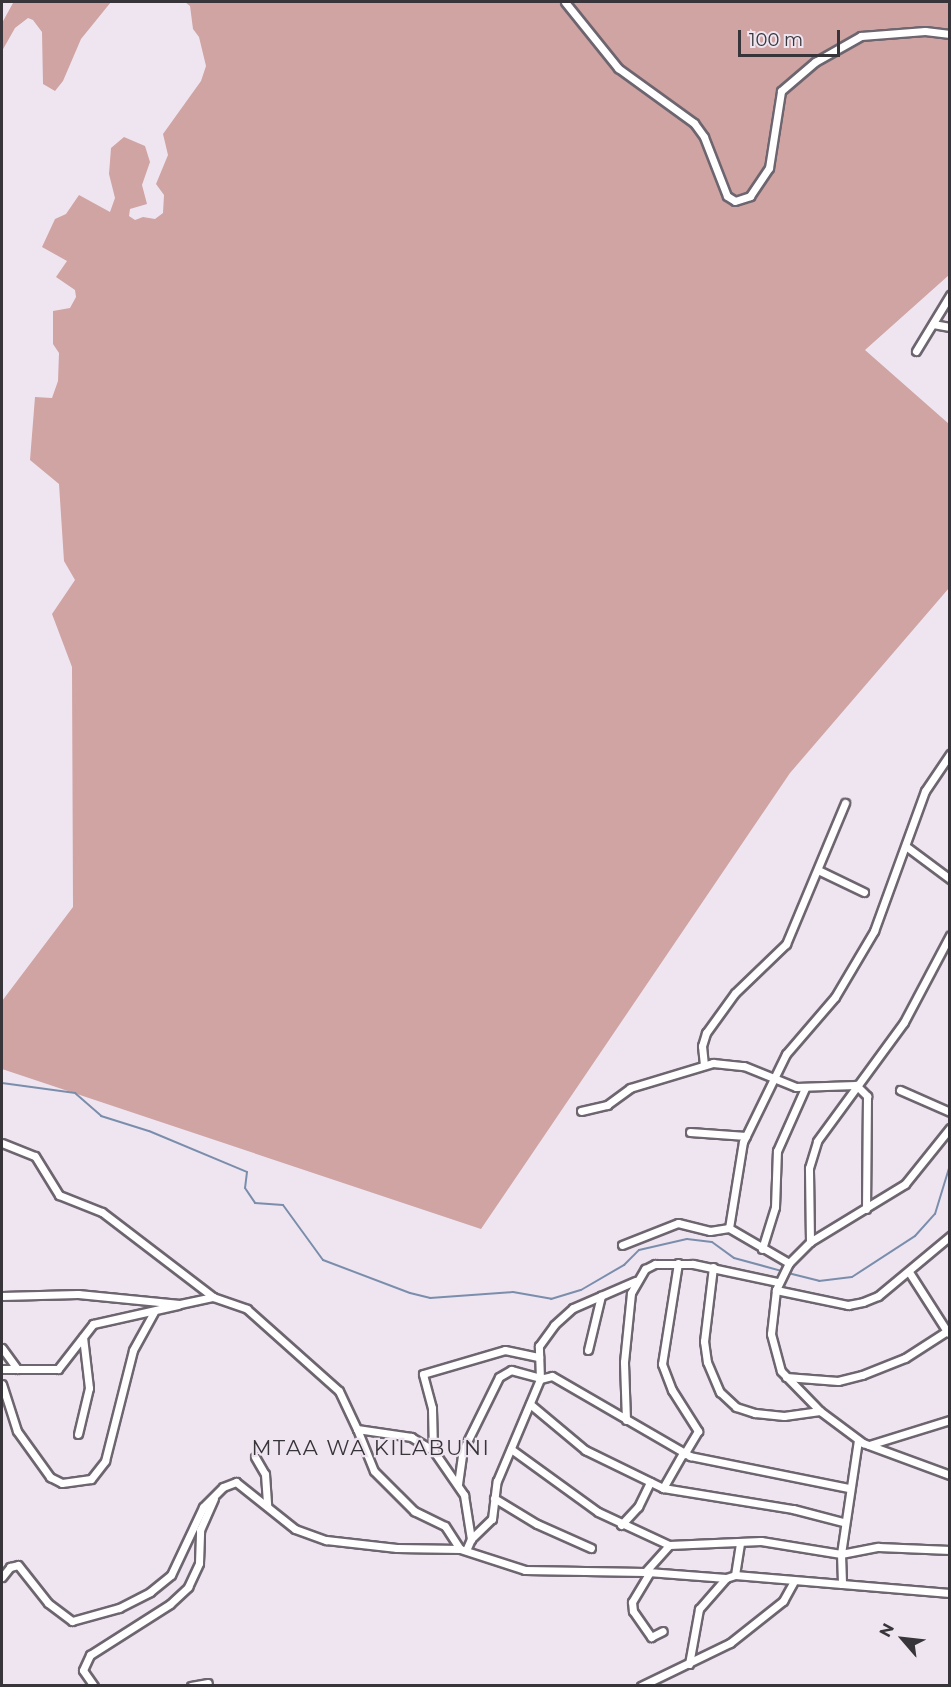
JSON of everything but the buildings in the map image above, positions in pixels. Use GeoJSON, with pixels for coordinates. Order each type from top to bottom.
{"type":"FeatureCollection","features":[{"type":"Feature","properties":{"kind":"street"},"geometry":{"type":"LineString","coordinates":[[565,2],[618,68],[694,123],[704,137],[727,196],[735,201],[750,196],[770,168],[781,91],[815,62],[861,36],[925,31],[950,34]]}},
{"type":"Feature","properties":{"kind":"street"},"geometry":{"type":"LineString","coordinates":[[916,351],[950,295]]}},
{"type":"Feature","properties":{"kind":"street"},"geometry":{"type":"LineString","coordinates":[[933,324],[950,327]]}},
{"type":"Feature","properties":{"kind":"street"},"geometry":{"type":"LineString","coordinates":[[729,1228],[746,1136],[773,1078],[790,1047],[835,997],[861,954],[879,919],[925,792],[950,754]]}},
{"type":"Feature","properties":{"kind":"street"},"geometry":{"type":"LineString","coordinates":[[704,1065],[706,1033],[735,993],[786,944],[845,803]]}},
{"type":"Feature","properties":{"kind":"street"},"geometry":{"type":"LineString","coordinates":[[906,847],[950,879]]}},
{"type":"Feature","properties":{"kind":"street"},"geometry":{"type":"LineString","coordinates":[[818,870],[864,892]]}},
{"type":"Feature","properties":{"kind":"street"},"geometry":{"type":"LineString","coordinates":[[810,1242],[808,1188],[813,1152],[823,1129],[904,1022],[950,935]]}},
{"type":"Feature","properties":{"kind":"street"},"geometry":{"type":"LineString","coordinates":[[581,1111],[608,1105],[630,1088],[704,1065],[744,1066],[805,1088],[856,1085],[867,1096],[866,1209]]}},
{"type":"Feature","properties":{"kind":"street"},"geometry":{"type":"LineString","coordinates":[[762,1249],[775,1207],[777,1151],[805,1088]]}},
{"type":"Feature","properties":{"kind":"street"},"geometry":{"type":"LineString","coordinates":[[900,1090],[950,1112]]}},
{"type":"Feature","properties":{"kind":"street"},"geometry":{"type":"LineString","coordinates":[[950,1128],[913,1176],[866,1209],[810,1242],[789,1263],[778,1283],[772,1346],[786,1377],[820,1411],[858,1440],[950,1475]]}},
{"type":"Feature","properties":{"kind":"street"},"geometry":{"type":"LineString","coordinates":[[690,1132],[746,1136]]}},
{"type":"Feature","properties":{"kind":"street"},"geometry":{"type":"LineString","coordinates":[[2,1143],[35,1155],[59,1195],[110,1217],[213,1297],[252,1313],[331,1382],[347,1403],[370,1466],[414,1511],[445,1526],[463,1550]]}},
{"type":"Feature","properties":{"kind":"street"},"geometry":{"type":"LineString","coordinates":[[622,1245],[678,1223],[710,1232],[729,1228],[789,1263]]}},
{"type":"Feature","properties":{"kind":"street"},"geometry":{"type":"LineString","coordinates":[[463,1550],[492,1519],[494,1498],[511,1449],[540,1379],[539,1357],[545,1336],[566,1313],[635,1281],[655,1264],[678,1263],[713,1268],[778,1283],[848,1305],[878,1296],[950,1236]]}},
{"type":"Feature","properties":{"kind":"street"},"geometry":{"type":"LineString","coordinates":[[663,1488],[698,1431],[672,1390],[662,1364],[678,1263]]}},
{"type":"Feature","properties":{"kind":"street"},"geometry":{"type":"LineString","coordinates":[[713,1268],[704,1341],[707,1362],[720,1392],[736,1407],[769,1415],[820,1411]]}},
{"type":"Feature","properties":{"kind":"street"},"geometry":{"type":"LineString","coordinates":[[786,1377],[838,1381],[862,1375],[905,1358],[949,1332],[909,1272]]}},
{"type":"Feature","properties":{"kind":"street"},"geometry":{"type":"LineString","coordinates":[[627,1419],[624,1362],[635,1281]]}},
{"type":"Feature","properties":{"kind":"street"},"geometry":{"type":"LineString","coordinates":[[2,1296],[78,1294],[180,1304]]}},
{"type":"Feature","properties":{"kind":"street"},"geometry":{"type":"LineString","coordinates":[[588,1350],[601,1296]]}},
{"type":"Feature","properties":{"kind":"street"},"geometry":{"type":"LineString","coordinates":[[2,1369],[50,1371],[63,1367],[83,1337],[97,1322],[154,1312],[213,1297]]}},
{"type":"Feature","properties":{"kind":"street"},"geometry":{"type":"LineString","coordinates":[[2,1384],[16,1431],[50,1477],[62,1483],[91,1479],[105,1461],[133,1350],[154,1312]]}},
{"type":"Feature","properties":{"kind":"street"},"geometry":{"type":"LineString","coordinates":[[78,1434],[89,1388],[83,1337]]}},
{"type":"Feature","properties":{"kind":"street"},"geometry":{"type":"LineString","coordinates":[[2,1348],[17,1369]]}},
{"type":"Feature","properties":{"kind":"street"},"geometry":{"type":"LineString","coordinates":[[433,1450],[432,1408],[423,1374],[505,1350],[539,1357]]}},
{"type":"Feature","properties":{"kind":"street"},"geometry":{"type":"LineString","coordinates":[[458,1484],[463,1450],[499,1377],[511,1370],[540,1379],[556,1376],[684,1454],[849,1488]]}},
{"type":"Feature","properties":{"kind":"street"},"geometry":{"type":"LineString","coordinates":[[530,1404],[585,1450],[663,1488],[793,1509],[843,1522]]}},
{"type":"Feature","properties":{"kind":"street"},"geometry":{"type":"LineString","coordinates":[[869,1445],[950,1420]]}},
{"type":"Feature","properties":{"kind":"street"},"geometry":{"type":"LineString","coordinates":[[357,1429],[411,1437],[433,1450],[464,1495],[471,1539]]}},
{"type":"Feature","properties":{"kind":"street"},"geometry":{"type":"LineString","coordinates":[[842,1584],[843,1522],[858,1440]]}},
{"type":"Feature","properties":{"kind":"street"},"geometry":{"type":"LineString","coordinates":[[511,1449],[573,1496],[621,1525],[669,1545],[740,1544],[761,1541],[842,1554],[878,1547],[950,1550]]}},
{"type":"Feature","properties":{"kind":"street"},"geometry":{"type":"LineString","coordinates":[[255,1457],[265,1474],[267,1506]]}},
{"type":"Feature","properties":{"kind":"street"},"geometry":{"type":"LineString","coordinates":[[2,1577],[10,1567],[18,1565],[48,1603],[67,1619],[78,1622],[99,1616],[164,1582],[180,1560],[197,1516],[218,1491],[236,1482],[295,1529],[313,1538],[388,1548],[463,1550],[525,1570],[647,1572],[726,1578],[735,1575],[950,1593]]}},
{"type":"Feature","properties":{"kind":"street"},"geometry":{"type":"LineString","coordinates":[[621,1525],[638,1507],[650,1482]]}},
{"type":"Feature","properties":{"kind":"street"},"geometry":{"type":"LineString","coordinates":[[94,1686],[83,1670],[90,1655],[155,1615],[188,1587],[199,1563],[200,1530],[218,1491]]}},
{"type":"Feature","properties":{"kind":"street"},"geometry":{"type":"LineString","coordinates":[[494,1498],[537,1524],[591,1548]]}},
{"type":"Feature","properties":{"kind":"street"},"geometry":{"type":"LineString","coordinates":[[735,1575],[740,1544]]}},
{"type":"Feature","properties":{"kind":"street"},"geometry":{"type":"LineString","coordinates":[[663,1631],[651,1637],[633,1611],[632,1602],[647,1572],[669,1545]]}},
{"type":"Feature","properties":{"kind":"street"},"geometry":{"type":"LineString","coordinates":[[689,1664],[699,1609],[726,1578]]}},
{"type":"Feature","properties":{"kind":"street"},"geometry":{"type":"LineString","coordinates":[[641,1686],[730,1643],[783,1601],[794,1581]]}},
{"type":"Feature","properties":{"kind":"street"},"geometry":{"type":"LineString","coordinates":[[191,1686],[208,1683]]}},
{"type":"Feature","properties":{"kind":"shaded area"},"geometry":{"type":"Polygon","coordinates":[[[111,2],[81,39],[63,81],[55,91],[43,84],[42,32],[33,20],[28,18],[15,28],[2,51],[2,23],[13,3],[111,2]]]}},
{"type":"Feature","properties":{"kind":"shaded area"},"geometry":{"type":"Polygon","coordinates":[[[185,2],[949,2],[949,275],[865,350],[949,424],[949,588],[790,773],[481,1229],[2,1069],[2,1001],[73,907],[72,667],[52,614],[75,580],[64,561],[59,484],[30,460],[35,397],[52,398],[58,381],[59,353],[53,344],[53,311],[70,308],[76,297],[75,290],[56,277],[67,261],[42,247],[55,219],[66,214],[79,195],[110,212],[115,198],[109,174],[111,148],[124,137],[145,146],[150,162],[142,185],[147,204],[130,209],[129,216],[135,220],[143,217],[155,219],[163,213],[164,195],[156,184],[168,155],[163,134],[201,81],[206,66],[199,37],[193,29],[190,6],[185,2]]]}},
{"type":"Feature","properties":{"kind":"waterway"},"geometry":{"type":"LineString","coordinates":[[2,1083],[75,1093],[101,1116],[149,1131],[247,1172],[245,1188],[255,1203],[283,1205],[323,1260],[410,1293],[430,1298],[513,1292],[551,1299],[581,1290],[624,1265],[639,1250],[687,1239],[712,1242],[734,1258],[782,1271]]}},
{"type":"Feature","properties":{"kind":"waterway"},"geometry":{"type":"LineString","coordinates":[[788,1273],[819,1281],[852,1277],[915,1236],[935,1214],[950,1165]]}},
{"type":"Feature","properties":{"kind":"district","name":"MTAA WA KILABUNI"},"geometry":{"type":"Point","coordinates":[371,1448]}}]}
